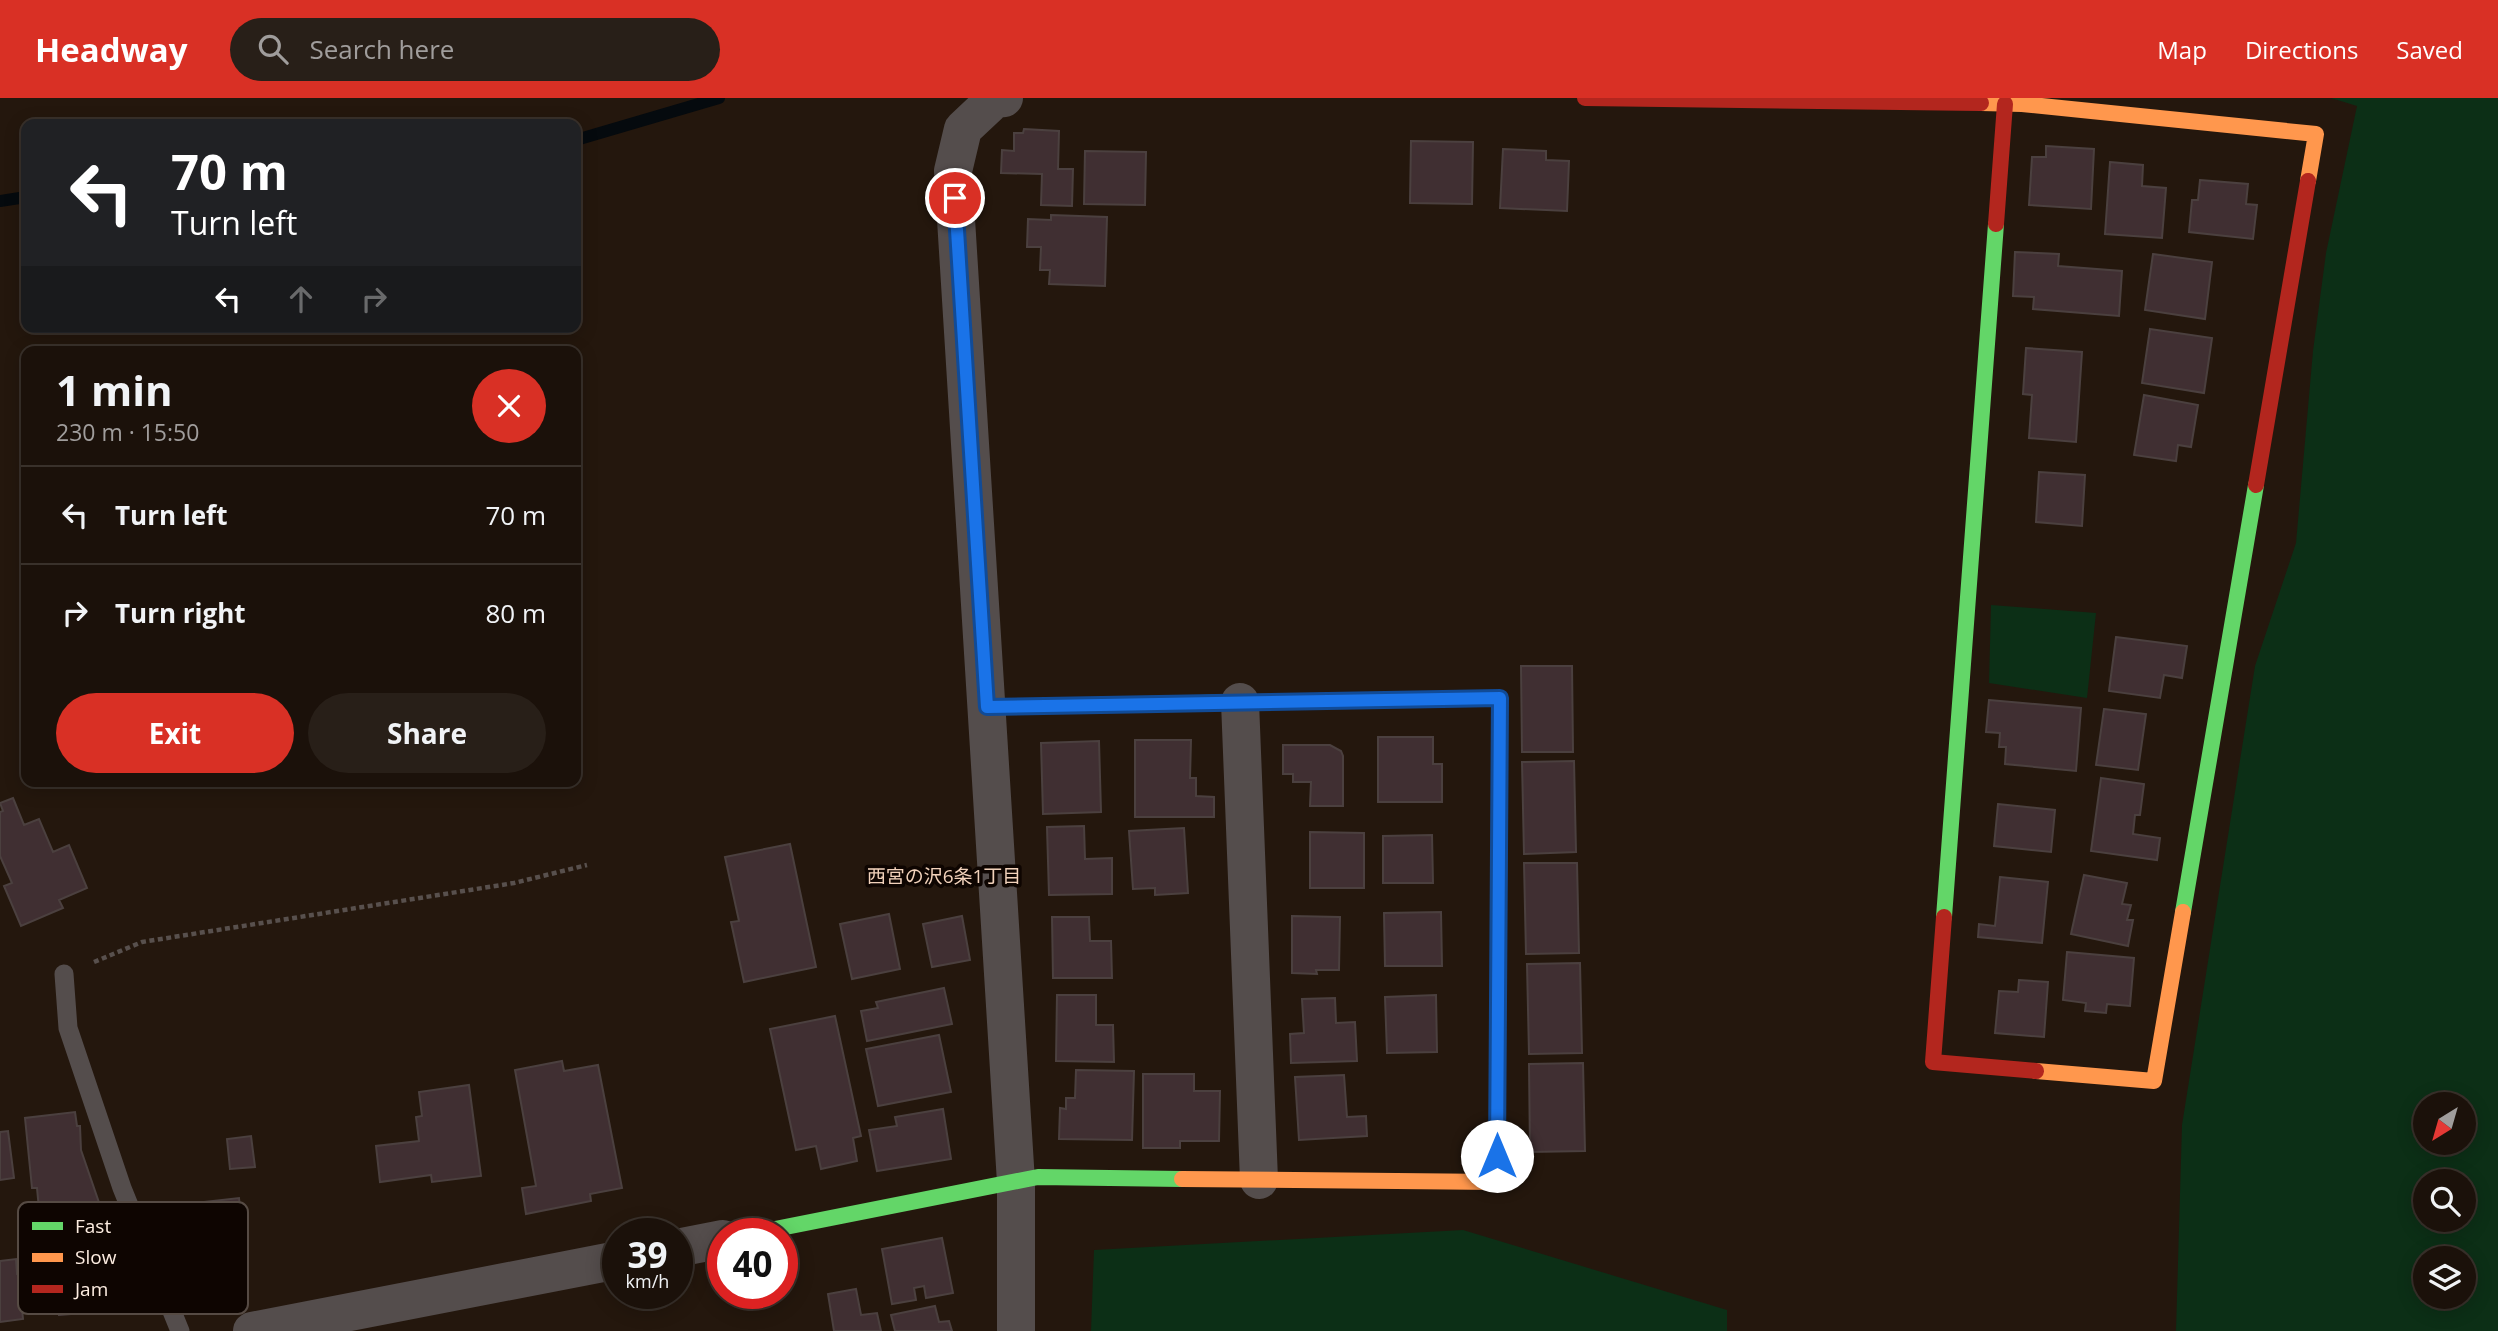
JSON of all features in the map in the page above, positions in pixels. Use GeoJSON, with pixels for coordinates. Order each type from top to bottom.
{"type":"FeatureCollection","features":[{"type":"Feature","properties":{"kind":"street"},"geometry":{"type":"LineString","coordinates":[[1004,98],[995,99],[963,129],[953,171],[1016,1182],[1016,1331]]}},
{"type":"Feature","properties":{"kind":"street"},"geometry":{"type":"LineString","coordinates":[[1585,98],[2005,104],[2316,134],[2154,1081],[1933,1062],[2005,104]]}},
{"type":"Feature","properties":{"kind":"street"},"geometry":{"type":"LineString","coordinates":[[798,1225],[1038,1177],[1497,1182],[1500,698],[987,707]]}},
{"type":"Feature","properties":{"kind":"street"},"geometry":{"type":"LineString","coordinates":[[1240,702],[1259,1180]]}},
{"type":"Feature","properties":{"kind":"street"},"geometry":{"type":"LineString","coordinates":[[252,1331],[602,1262]]}},
{"type":"Feature","properties":{"kind":"lane"},"geometry":{"type":"LineString","coordinates":[[64,975],[68,1028],[128,1202]]}},
{"type":"Feature","properties":{"kind":"lane"},"geometry":{"type":"LineString","coordinates":[[173,1314],[180,1331]]}},
{"type":"Feature","properties":{"kind":"path"},"geometry":{"type":"LineString","coordinates":[[64,975],[142,943],[514,883],[587,865]]}},
{"type":"Feature","properties":{"kind":"green space"},"geometry":{"type":"Polygon","coordinates":[[[2331,98],[2498,98],[2498,1331],[2176,1331],[2182,1125],[2255,666],[2296,543],[2313,351],[2326,253],[2357,106],[2331,98]]]}},
{"type":"Feature","properties":{"kind":"green space"},"geometry":{"type":"Polygon","coordinates":[[[1991,605],[2096,613],[2087,698],[1989,683],[1991,605]]]}},
{"type":"Feature","properties":{"kind":"green space"},"geometry":{"type":"Polygon","coordinates":[[[1463,1230],[1727,1310],[1727,1331],[1091,1331],[1094,1250],[1463,1230]]]}},
{"type":"Feature","properties":{"kind":"building"},"geometry":{"type":"Polygon","coordinates":[[[1024,129],[1059,131],[1058,169],[1073,169],[1072,206],[1041,205],[1042,174],[1001,173],[1002,150],[1014,151],[1014,133],[1023,133],[1024,129]]]}},
{"type":"Feature","properties":{"kind":"building"},"geometry":{"type":"Polygon","coordinates":[[[1411,141],[1473,142],[1472,204],[1410,203],[1411,141]]]}},
{"type":"Feature","properties":{"kind":"building"},"geometry":{"type":"Polygon","coordinates":[[[2046,146],[2094,149],[2091,209],[2029,205],[2032,157],[2046,157],[2046,146]]]}},
{"type":"Feature","properties":{"kind":"building"},"geometry":{"type":"Polygon","coordinates":[[[1503,149],[1546,151],[1546,160],[1569,161],[1567,211],[1500,208],[1503,149]]]}},
{"type":"Feature","properties":{"kind":"building"},"geometry":{"type":"Polygon","coordinates":[[[1085,151],[1146,152],[1145,205],[1084,204],[1085,151]]]}},
{"type":"Feature","properties":{"kind":"building"},"geometry":{"type":"Polygon","coordinates":[[[2110,162],[2143,165],[2142,186],[2166,188],[2162,238],[2105,234],[2110,162]]]}},
{"type":"Feature","properties":{"kind":"building"},"geometry":{"type":"Polygon","coordinates":[[[2200,180],[2248,184],[2246,204],[2257,205],[2253,239],[2189,232],[2192,200],[2198,200],[2200,180]]]}},
{"type":"Feature","properties":{"kind":"building"},"geometry":{"type":"Polygon","coordinates":[[[1051,215],[1107,217],[1105,286],[1049,284],[1050,270],[1040,270],[1041,247],[1027,247],[1028,219],[1051,220],[1051,215]]]}},
{"type":"Feature","properties":{"kind":"building"},"geometry":{"type":"Polygon","coordinates":[[[2015,252],[2059,254],[2058,266],[2122,271],[2119,316],[2033,309],[2034,297],[2013,296],[2015,252]]]}},
{"type":"Feature","properties":{"kind":"building"},"geometry":{"type":"Polygon","coordinates":[[[2153,254],[2212,262],[2205,319],[2145,310],[2153,254]]]}},
{"type":"Feature","properties":{"kind":"building"},"geometry":{"type":"Polygon","coordinates":[[[2150,329],[2212,338],[2204,393],[2142,383],[2150,329]]]}},
{"type":"Feature","properties":{"kind":"building"},"geometry":{"type":"Polygon","coordinates":[[[2026,348],[2082,352],[2076,442],[2029,438],[2032,395],[2023,394],[2026,348]]]}},
{"type":"Feature","properties":{"kind":"building"},"geometry":{"type":"Polygon","coordinates":[[[2144,395],[2198,405],[2191,447],[2178,445],[2176,461],[2134,455],[2144,395]]]}},
{"type":"Feature","properties":{"kind":"building"},"geometry":{"type":"Polygon","coordinates":[[[2039,472],[2085,475],[2082,526],[2036,522],[2039,472]]]}},
{"type":"Feature","properties":{"kind":"building"},"geometry":{"type":"Polygon","coordinates":[[[2116,637],[2187,646],[2182,678],[2164,675],[2160,698],[2109,691],[2116,637]]]}},
{"type":"Feature","properties":{"kind":"building"},"geometry":{"type":"Polygon","coordinates":[[[1521,666],[1572,666],[1573,752],[1522,752],[1521,666]]]}},
{"type":"Feature","properties":{"kind":"building"},"geometry":{"type":"Polygon","coordinates":[[[1989,700],[2081,708],[2076,771],[2005,764],[2006,747],[1999,747],[2000,733],[1986,732],[1989,700]]]}},
{"type":"Feature","properties":{"kind":"building"},"geometry":{"type":"Polygon","coordinates":[[[2104,709],[2146,714],[2138,770],[2096,765],[2104,709]]]}},
{"type":"Feature","properties":{"kind":"building"},"geometry":{"type":"Polygon","coordinates":[[[1378,737],[1433,737],[1433,764],[1442,764],[1442,802],[1378,802],[1378,737]]]}},
{"type":"Feature","properties":{"kind":"building"},"geometry":{"type":"Polygon","coordinates":[[[1135,740],[1191,740],[1190,778],[1196,778],[1196,796],[1214,797],[1214,817],[1135,817],[1135,740]]]}},
{"type":"Feature","properties":{"kind":"building"},"geometry":{"type":"Polygon","coordinates":[[[1099,741],[1101,812],[1043,814],[1041,743],[1099,741]]]}},
{"type":"Feature","properties":{"kind":"building"},"geometry":{"type":"Polygon","coordinates":[[[1283,745],[1330,745],[1341,751],[1343,806],[1310,806],[1311,782],[1293,782],[1293,774],[1283,774],[1283,745]]]}},
{"type":"Feature","properties":{"kind":"building"},"geometry":{"type":"Polygon","coordinates":[[[1574,761],[1576,852],[1524,854],[1522,762],[1574,761]]]}},
{"type":"Feature","properties":{"kind":"building"},"geometry":{"type":"Polygon","coordinates":[[[2101,778],[2144,784],[2140,815],[2135,815],[2133,834],[2160,838],[2157,860],[2091,851],[2101,778]]]}},
{"type":"Feature","properties":{"kind":"building"},"geometry":{"type":"Polygon","coordinates":[[[13,798],[24,825],[39,819],[53,852],[69,845],[87,888],[59,900],[63,908],[21,926],[4,886],[12,883],[0,856],[0,812],[3,811],[0,803],[13,798]]]}},
{"type":"Feature","properties":{"kind":"building"},"geometry":{"type":"Polygon","coordinates":[[[1998,804],[2055,810],[2051,852],[1994,846],[1998,804]]]}},
{"type":"Feature","properties":{"kind":"building"},"geometry":{"type":"Polygon","coordinates":[[[1084,826],[1085,859],[1112,858],[1112,894],[1049,895],[1047,827],[1084,826]]]}},
{"type":"Feature","properties":{"kind":"building"},"geometry":{"type":"Polygon","coordinates":[[[1184,828],[1188,893],[1155,895],[1155,888],[1133,889],[1129,831],[1184,828]]]}},
{"type":"Feature","properties":{"kind":"building"},"geometry":{"type":"Polygon","coordinates":[[[1310,832],[1364,833],[1364,888],[1310,888],[1310,832]]]}},
{"type":"Feature","properties":{"kind":"building"},"geometry":{"type":"Polygon","coordinates":[[[1432,835],[1433,883],[1383,883],[1383,836],[1432,835]]]}},
{"type":"Feature","properties":{"kind":"building"},"geometry":{"type":"Polygon","coordinates":[[[790,844],[816,967],[744,982],[731,922],[739,921],[725,857],[790,844]]]}},
{"type":"Feature","properties":{"kind":"building"},"geometry":{"type":"Polygon","coordinates":[[[1524,863],[1577,863],[1579,953],[1526,954],[1524,863]]]}},
{"type":"Feature","properties":{"kind":"building"},"geometry":{"type":"Polygon","coordinates":[[[2084,875],[2127,883],[2122,904],[2131,905],[2127,920],[2133,920],[2128,946],[2071,934],[2084,875]]]}},
{"type":"Feature","properties":{"kind":"building"},"geometry":{"type":"Polygon","coordinates":[[[2000,877],[2048,882],[2042,943],[1978,937],[1979,924],[1995,926],[2000,877]]]}},
{"type":"Feature","properties":{"kind":"building"},"geometry":{"type":"Polygon","coordinates":[[[1441,912],[1442,966],[1385,966],[1384,913],[1441,912]]]}},
{"type":"Feature","properties":{"kind":"building"},"geometry":{"type":"Polygon","coordinates":[[[889,914],[900,969],[852,979],[840,924],[889,914]]]}},
{"type":"Feature","properties":{"kind":"building"},"geometry":{"type":"Polygon","coordinates":[[[962,916],[970,960],[932,967],[923,924],[962,916]]]}},
{"type":"Feature","properties":{"kind":"building"},"geometry":{"type":"Polygon","coordinates":[[[1292,916],[1340,917],[1339,970],[1316,970],[1317,974],[1292,973],[1292,916]]]}},
{"type":"Feature","properties":{"kind":"building"},"geometry":{"type":"Polygon","coordinates":[[[1052,917],[1089,917],[1090,941],[1111,941],[1112,978],[1053,978],[1052,917]]]}},
{"type":"Feature","properties":{"kind":"building"},"geometry":{"type":"Polygon","coordinates":[[[2067,952],[2134,958],[2130,1006],[2107,1004],[2106,1013],[2085,1011],[2086,1003],[2063,1000],[2067,952]]]}},
{"type":"Feature","properties":{"kind":"building"},"geometry":{"type":"Polygon","coordinates":[[[1580,963],[1582,1053],[1529,1054],[1527,964],[1580,963]]]}},
{"type":"Feature","properties":{"kind":"building"},"geometry":{"type":"Polygon","coordinates":[[[2019,980],[2048,982],[2044,1037],[1995,1033],[1999,991],[2018,992],[2019,980]]]}},
{"type":"Feature","properties":{"kind":"building"},"geometry":{"type":"Polygon","coordinates":[[[944,988],[952,1024],[867,1041],[861,1011],[878,1008],[876,1002],[944,988]]]}},
{"type":"Feature","properties":{"kind":"building"},"geometry":{"type":"Polygon","coordinates":[[[1057,995],[1096,995],[1096,1025],[1113,1025],[1114,1062],[1056,1061],[1057,995]]]}},
{"type":"Feature","properties":{"kind":"building"},"geometry":{"type":"Polygon","coordinates":[[[1436,995],[1437,1052],[1387,1053],[1385,997],[1436,995]]]}},
{"type":"Feature","properties":{"kind":"building"},"geometry":{"type":"Polygon","coordinates":[[[1335,998],[1336,1023],[1355,1022],[1357,1061],[1291,1063],[1290,1034],[1304,1033],[1302,999],[1335,998]]]}},
{"type":"Feature","properties":{"kind":"building"},"geometry":{"type":"Polygon","coordinates":[[[835,1016],[861,1136],[853,1138],[857,1161],[821,1169],[816,1146],[796,1150],[770,1029],[835,1016]]]}},
{"type":"Feature","properties":{"kind":"building"},"geometry":{"type":"Polygon","coordinates":[[[939,1035],[951,1092],[878,1106],[866,1049],[939,1035]]]}},
{"type":"Feature","properties":{"kind":"building"},"geometry":{"type":"Polygon","coordinates":[[[562,1061],[564,1071],[598,1065],[622,1188],[590,1194],[591,1201],[526,1214],[522,1188],[536,1186],[515,1070],[562,1061]]]}},
{"type":"Feature","properties":{"kind":"building"},"geometry":{"type":"Polygon","coordinates":[[[1583,1063],[1585,1151],[1530,1152],[1529,1064],[1583,1063]]]}},
{"type":"Feature","properties":{"kind":"building"},"geometry":{"type":"Polygon","coordinates":[[[1076,1070],[1134,1071],[1132,1140],[1059,1139],[1060,1108],[1066,1109],[1066,1098],[1075,1098],[1076,1070]]]}},
{"type":"Feature","properties":{"kind":"building"},"geometry":{"type":"Polygon","coordinates":[[[1143,1074],[1194,1074],[1194,1091],[1220,1091],[1219,1141],[1180,1141],[1180,1148],[1143,1148],[1143,1074]]]}},
{"type":"Feature","properties":{"kind":"building"},"geometry":{"type":"Polygon","coordinates":[[[1344,1075],[1347,1117],[1366,1116],[1367,1136],[1299,1140],[1295,1077],[1344,1075]]]}},
{"type":"Feature","properties":{"kind":"building"},"geometry":{"type":"Polygon","coordinates":[[[469,1085],[481,1176],[432,1182],[431,1175],[380,1182],[376,1146],[419,1141],[416,1117],[422,1116],[419,1092],[469,1085]]]}},
{"type":"Feature","properties":{"kind":"building"},"geometry":{"type":"Polygon","coordinates":[[[943,1109],[951,1159],[877,1171],[869,1130],[897,1126],[895,1117],[943,1109]]]}},
{"type":"Feature","properties":{"kind":"building"},"geometry":{"type":"Polygon","coordinates":[[[75,1112],[77,1126],[80,1126],[81,1150],[99,1202],[38,1202],[37,1188],[32,1188],[25,1118],[75,1112]]]}},
{"type":"Feature","properties":{"kind":"building"},"geometry":{"type":"Polygon","coordinates":[[[8,1131],[14,1178],[0,1180],[0,1132],[8,1131]]]}},
{"type":"Feature","properties":{"kind":"building"},"geometry":{"type":"Polygon","coordinates":[[[251,1136],[255,1167],[230,1169],[227,1139],[251,1136]]]}},
{"type":"Feature","properties":{"kind":"building"},"geometry":{"type":"Polygon","coordinates":[[[239,1198],[239,1202],[204,1202],[239,1198]]]}},
{"type":"Feature","properties":{"kind":"building"},"geometry":{"type":"Polygon","coordinates":[[[942,1238],[953,1293],[926,1298],[924,1286],[914,1288],[916,1300],[892,1304],[882,1249],[942,1238]]]}},
{"type":"Feature","properties":{"kind":"building"},"geometry":{"type":"Polygon","coordinates":[[[16,1259],[18,1314],[22,1314],[23,1319],[0,1322],[0,1261],[16,1259]]]}},
{"type":"Feature","properties":{"kind":"building"},"geometry":{"type":"Polygon","coordinates":[[[856,1289],[861,1315],[877,1313],[881,1331],[834,1331],[828,1294],[856,1289]]]}},
{"type":"Feature","properties":{"kind":"building"},"geometry":{"type":"Polygon","coordinates":[[[935,1306],[939,1322],[949,1321],[952,1331],[895,1331],[891,1315],[935,1306]]]}},
{"type":"Feature","properties":{"kind":"waterway"},"geometry":{"type":"LineString","coordinates":[[581,139],[719,98]]}},
{"type":"Feature","properties":{"kind":"waterway"},"geometry":{"type":"LineString","coordinates":[[0,201],[21,198]]}},
{"type":"Feature","properties":{"kind":"traffic: fast"},"geometry":{"type":"LineString","coordinates":[[1944,917],[1996,224]]}},
{"type":"Feature","properties":{"kind":"traffic: fast"},"geometry":{"type":"LineString","coordinates":[[2183,912],[2256,485]]}},
{"type":"Feature","properties":{"kind":"traffic: fast"},"geometry":{"type":"LineString","coordinates":[[987,707],[1254,702]]}},
{"type":"Feature","properties":{"kind":"traffic: fast"},"geometry":{"type":"LineString","coordinates":[[798,1224],[1038,1177],[1182,1179]]}},
{"type":"Feature","properties":{"kind":"traffic: slow"},"geometry":{"type":"LineString","coordinates":[[1981,103],[2022,104],[2316,134],[2308,181]]}},
{"type":"Feature","properties":{"kind":"traffic: slow"},"geometry":{"type":"LineString","coordinates":[[1254,702],[1500,698],[1499,894]]}},
{"type":"Feature","properties":{"kind":"traffic: slow"},"geometry":{"type":"LineString","coordinates":[[2036,1071],[2154,1081],[2183,912]]}},
{"type":"Feature","properties":{"kind":"traffic: slow"},"geometry":{"type":"LineString","coordinates":[[1182,1179],[1497,1182],[1497,1160]]}},
{"type":"Feature","properties":{"kind":"traffic: jam"},"geometry":{"type":"LineString","coordinates":[[1585,98],[1981,103]]}},
{"type":"Feature","properties":{"kind":"traffic: jam"},"geometry":{"type":"LineString","coordinates":[[1996,224],[2005,104]]}},
{"type":"Feature","properties":{"kind":"traffic: jam"},"geometry":{"type":"LineString","coordinates":[[2256,485],[2308,181]]}},
{"type":"Feature","properties":{"kind":"traffic: jam"},"geometry":{"type":"LineString","coordinates":[[1497,1160],[1499,894]]}},
{"type":"Feature","properties":{"kind":"traffic: jam"},"geometry":{"type":"LineString","coordinates":[[1944,917],[1933,1062],[2036,1071]]}},
{"type":"Feature","properties":{"kind":"district","name":"西宮の沢6条1丁目"},"geometry":{"type":"Point","coordinates":[944,876]}},
{"type":"Feature","properties":{"kind":"route"},"geometry":{"type":"LineString","coordinates":[[955,198],[987,707],[1500,698],[1497,1156]]}}]}
